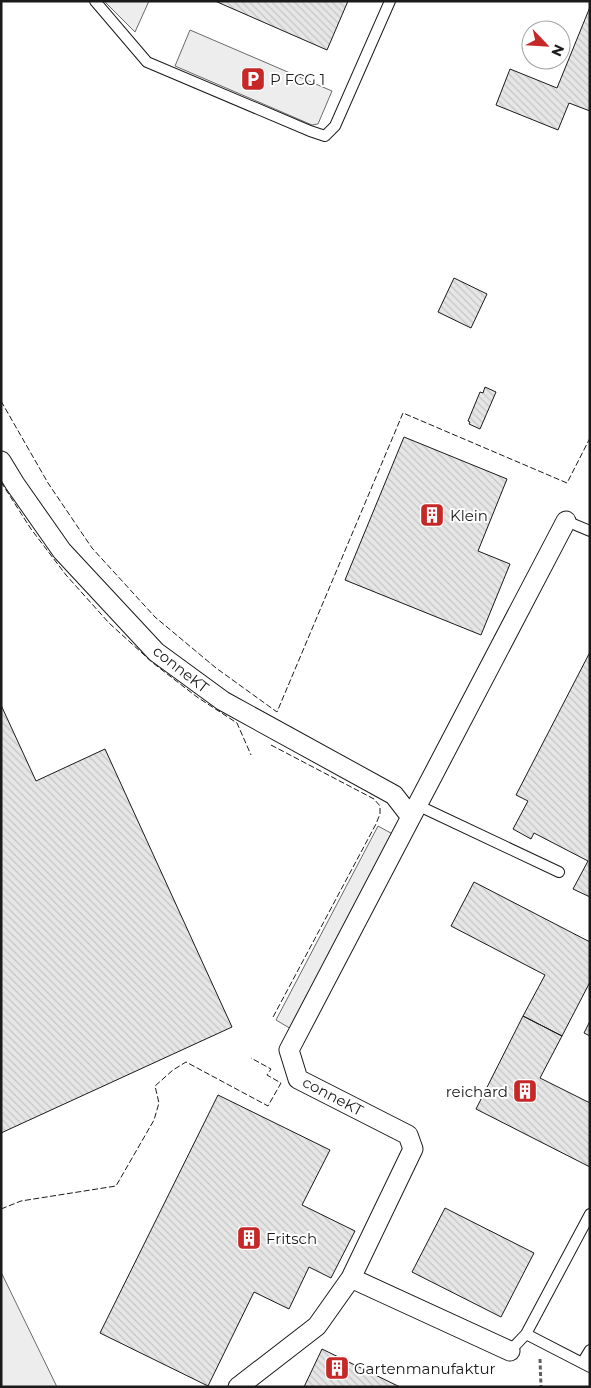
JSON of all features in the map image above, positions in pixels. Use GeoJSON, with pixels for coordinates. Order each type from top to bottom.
{"type":"FeatureCollection","features":[{"type":"Feature","properties":{"kind":"street","name":"conneKT"},"geometry":{"type":"LineString","coordinates":[[1,461],[62,551],[156,652],[223,701],[394,795],[414,811]]}},
{"type":"Feature","properties":{"kind":"street","name":"conneKT"},"geometry":{"type":"LineString","coordinates":[[238,1387],[317,1326],[351,1278],[413,1149],[408,1135],[298,1080],[289,1050],[566,521]]}},
{"type":"Feature","properties":{"kind":"street"},"geometry":{"type":"LineString","coordinates":[[351,1278],[510,1352]]}},
{"type":"Feature","properties":{"kind":"lane"},"geometry":{"type":"LineString","coordinates":[[95,1],[147,62],[325,136],[335,126],[390,1]]}},
{"type":"Feature","properties":{"kind":"lane"},"geometry":{"type":"LineString","coordinates":[[566,521],[590,532]]}},
{"type":"Feature","properties":{"kind":"lane"},"geometry":{"type":"LineString","coordinates":[[414,811],[559,872]]}},
{"type":"Feature","properties":{"kind":"lane"},"geometry":{"type":"LineString","coordinates":[[510,1352],[526,1334],[590,1214]]}},
{"type":"Feature","properties":{"kind":"lane"},"geometry":{"type":"LineString","coordinates":[[526,1334],[586,1365],[590,1350]]}},
{"type":"Feature","properties":{"kind":"path"},"geometry":{"type":"LineString","coordinates":[[539,1341],[541,1387]]}},
{"type":"Feature","properties":{"kind":"shaded area"},"geometry":{"type":"Polygon","coordinates":[[[104,1],[149,1],[135,32],[104,1]]]}},
{"type":"Feature","properties":{"kind":"shaded area","name":"P FCG 1"},"geometry":{"type":"Polygon","coordinates":[[[190,30],[332,91],[318,124],[312,125],[175,66],[190,30]]]}},
{"type":"Feature","properties":{"kind":"shaded area"},"geometry":{"type":"Polygon","coordinates":[[[378,826],[400,838],[298,1033],[276,1020],[378,826]]]}},
{"type":"Feature","properties":{"kind":"shaded area"},"geometry":{"type":"Polygon","coordinates":[[[1,1272],[57,1387],[1,1387],[1,1272]]]}},
{"type":"Feature","properties":{"kind":"building"},"geometry":{"type":"Polygon","coordinates":[[[215,1],[348,1],[327,50],[215,1]]]}},
{"type":"Feature","properties":{"kind":"building"},"geometry":{"type":"Polygon","coordinates":[[[590,7],[590,111],[569,103],[558,130],[496,105],[510,69],[557,88],[564,70],[571,70],[571,54],[590,7]]]}},
{"type":"Feature","properties":{"kind":"building"},"geometry":{"type":"Polygon","coordinates":[[[454,278],[487,294],[471,328],[438,312],[454,278]]]}},
{"type":"Feature","properties":{"kind":"building"},"geometry":{"type":"Polygon","coordinates":[[[485,387],[496,392],[480,429],[469,424],[470,422],[468,421],[480,392],[483,393],[485,387]]]}},
{"type":"Feature","properties":{"kind":"building","name":"Klein"},"geometry":{"type":"Polygon","coordinates":[[[404,437],[507,479],[478,551],[510,564],[481,635],[345,580],[404,437]]]}},
{"type":"Feature","properties":{"kind":"building"},"geometry":{"type":"Polygon","coordinates":[[[590,652],[590,897],[573,889],[588,861],[534,833],[531,839],[513,829],[528,801],[516,795],[590,652]]]}},
{"type":"Feature","properties":{"kind":"building"},"geometry":{"type":"Polygon","coordinates":[[[1,705],[36,781],[105,749],[232,1027],[1,1133],[1,705]]]}},
{"type":"Feature","properties":{"kind":"building"},"geometry":{"type":"Polygon","coordinates":[[[474,882],[590,942],[590,982],[562,1036],[523,1016],[545,975],[451,926],[474,882]]]}},
{"type":"Feature","properties":{"kind":"building","name":"reichard"},"geometry":{"type":"Polygon","coordinates":[[[523,1016],[562,1036],[540,1078],[590,1103],[590,1167],[476,1109],[523,1016]]]}},
{"type":"Feature","properties":{"kind":"building"},"geometry":{"type":"Polygon","coordinates":[[[590,1021],[590,1036],[584,1033],[590,1021]]]}},
{"type":"Feature","properties":{"kind":"building","name":"Fritsch"},"geometry":{"type":"Polygon","coordinates":[[[218,1095],[330,1150],[302,1205],[355,1231],[331,1278],[309,1267],[289,1309],[254,1292],[208,1386],[100,1333],[218,1095]]]}},
{"type":"Feature","properties":{"kind":"building"},"geometry":{"type":"Polygon","coordinates":[[[445,1208],[534,1253],[501,1317],[412,1272],[445,1208]]]}},
{"type":"Feature","properties":{"kind":"building","name":"Gartenmanufaktur"},"geometry":{"type":"Polygon","coordinates":[[[322,1349],[400,1387],[304,1387],[322,1349]]]}},
{"type":"Feature","properties":{"kind":"fence"},"geometry":{"type":"LineString","coordinates":[[1,401],[48,483],[92,548],[155,617],[216,668],[277,712],[403,413],[567,483],[590,438]]}},
{"type":"Feature","properties":{"kind":"fence"},"geometry":{"type":"LineString","coordinates":[[1,482],[31,529],[66,575],[109,623],[153,663],[197,697],[237,723],[251,755]]}},
{"type":"Feature","properties":{"kind":"fence"},"geometry":{"type":"LineString","coordinates":[[271,745],[374,799],[380,806],[380,814],[376,824],[272,1019]]}},
{"type":"Feature","properties":{"kind":"fence"},"geometry":{"type":"LineString","coordinates":[[1,1209],[21,1201],[116,1186],[154,1120],[159,1103],[155,1086],[173,1070],[186,1062],[268,1106],[281,1083],[267,1075],[271,1069],[251,1058]]}},
{"type":"Feature","properties":{"kind":"place","name":"P FCG 1"},"geometry":{"type":"Point","coordinates":[253,79]}},
{"type":"Feature","properties":{"kind":"place","name":"Klein"},"geometry":{"type":"Point","coordinates":[432,515]}},
{"type":"Feature","properties":{"kind":"place","name":"reichard"},"geometry":{"type":"Point","coordinates":[525,1091]}},
{"type":"Feature","properties":{"kind":"place","name":"Fritsch"},"geometry":{"type":"Point","coordinates":[249,1238]}},
{"type":"Feature","properties":{"kind":"place","name":"Gartenmanufaktur"},"geometry":{"type":"Point","coordinates":[337,1368]}}]}
